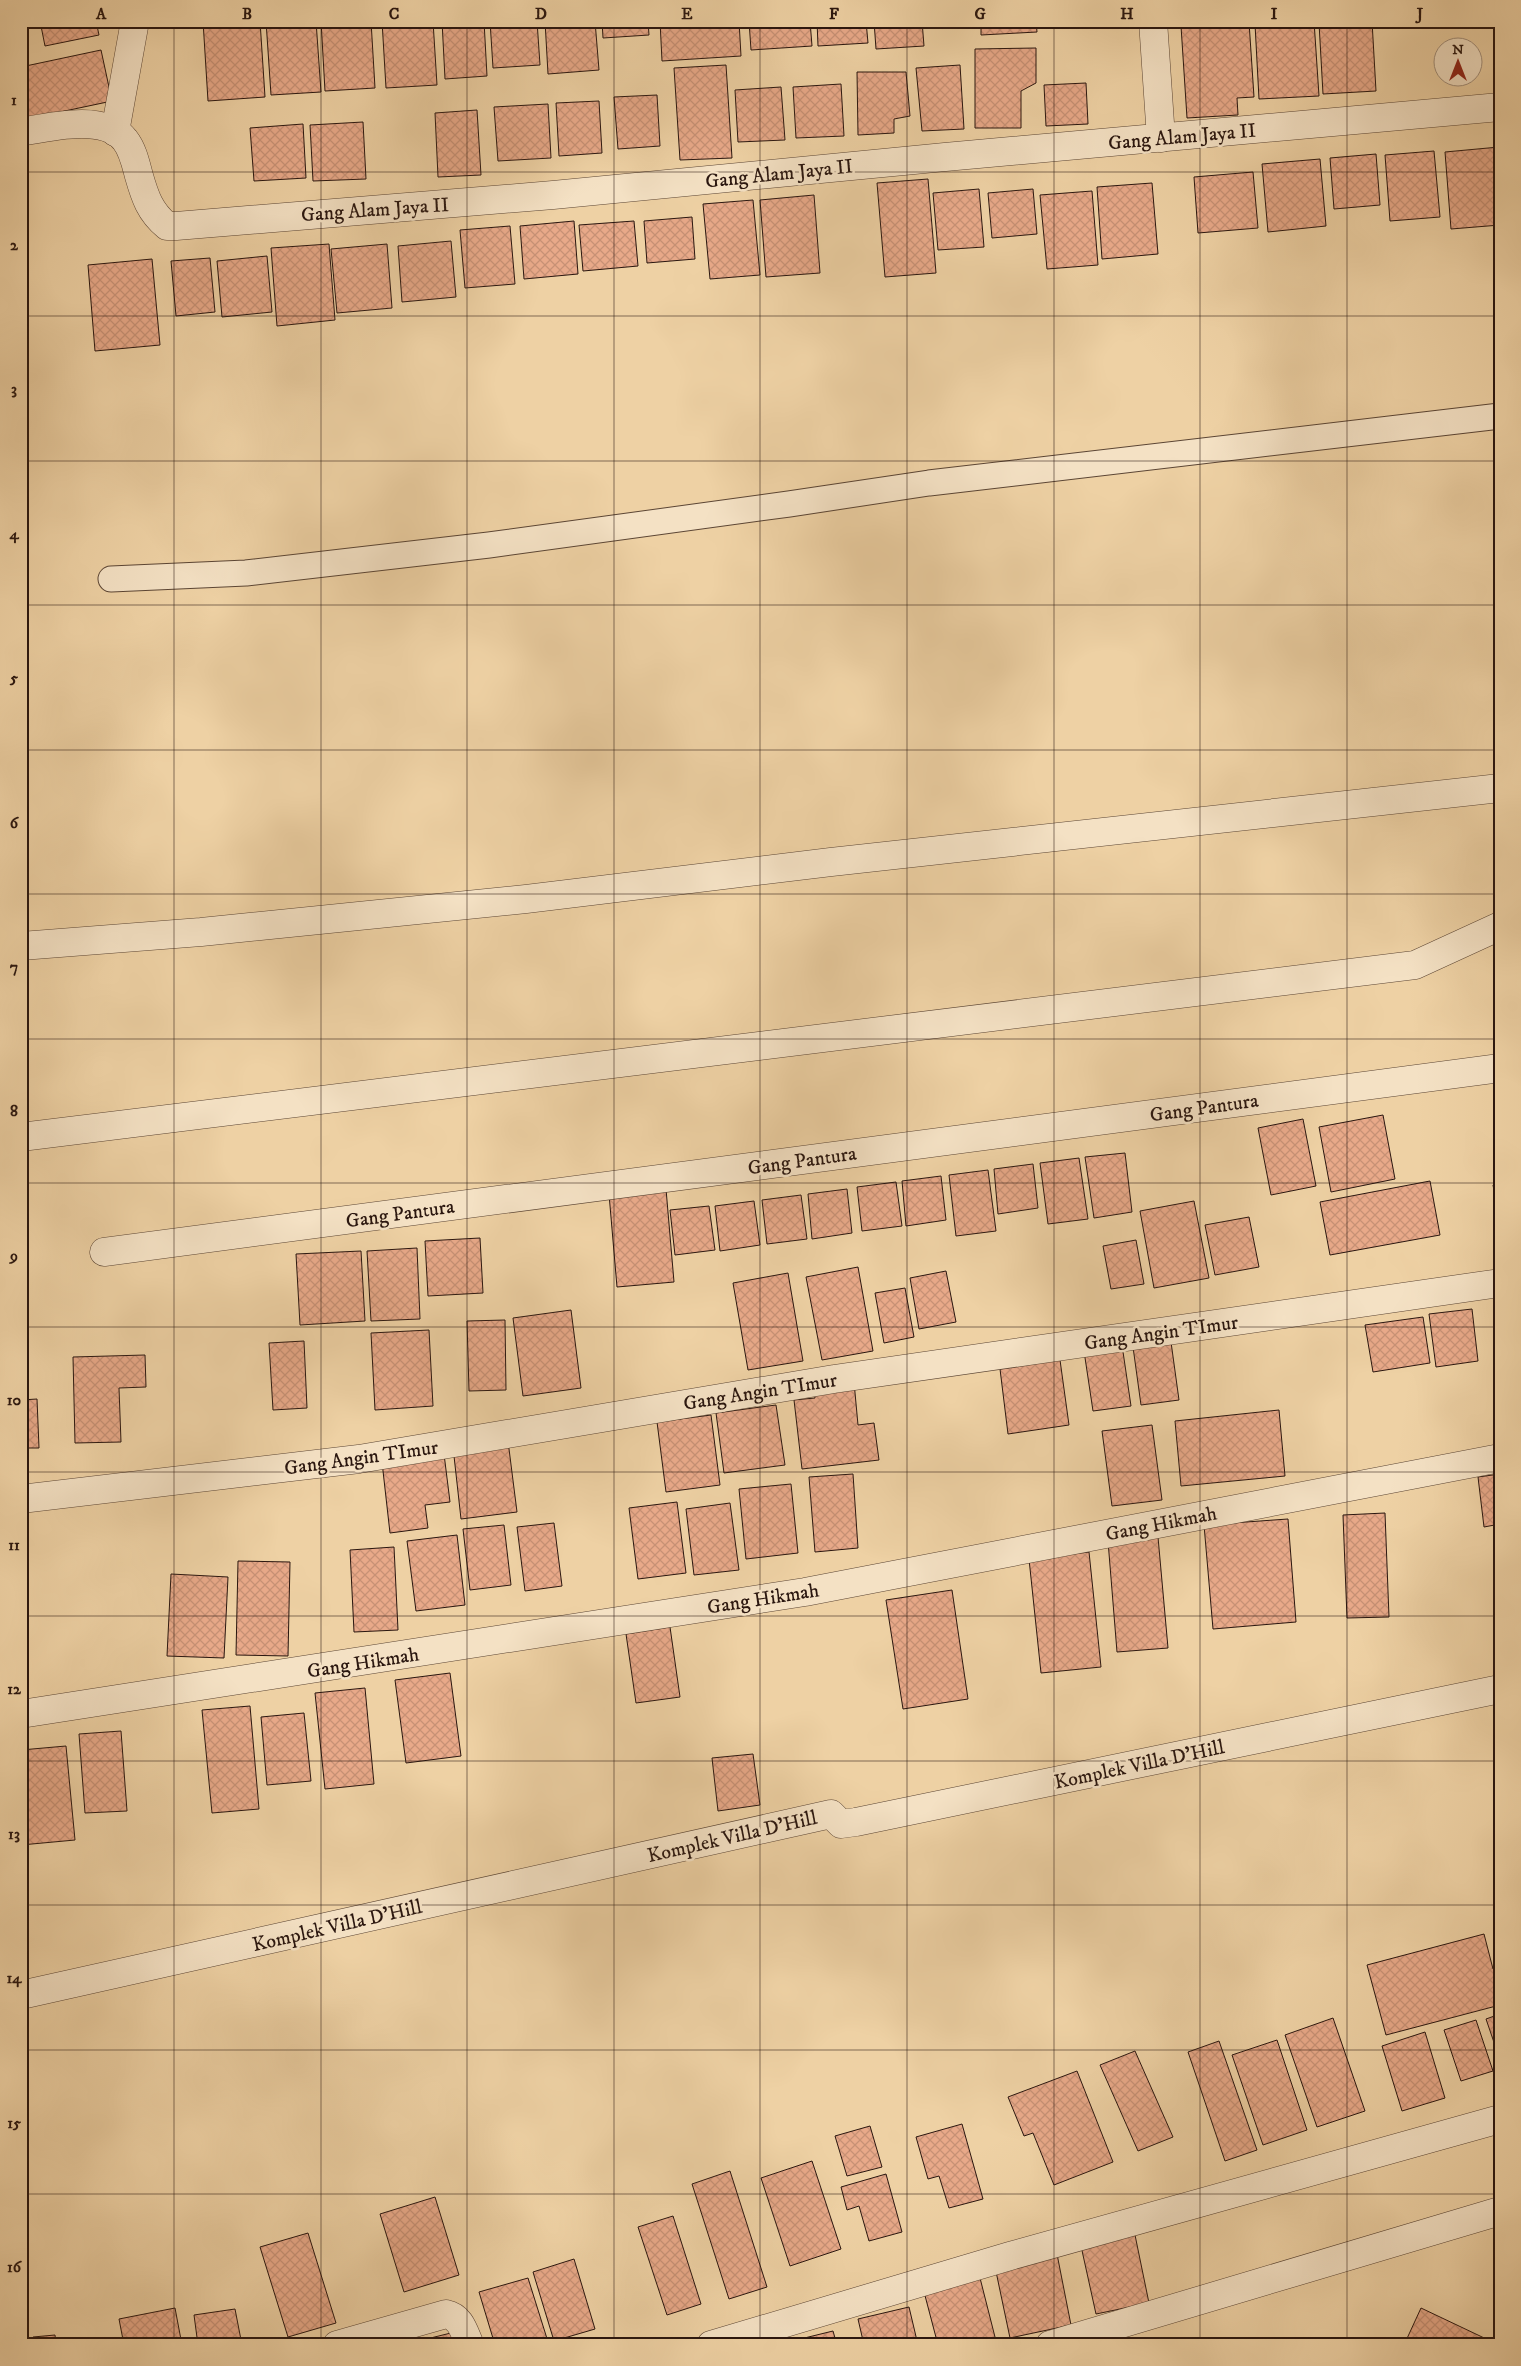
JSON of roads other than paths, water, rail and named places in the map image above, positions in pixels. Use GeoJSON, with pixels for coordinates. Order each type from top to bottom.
{"type":"FeatureCollection","features":[{"type":"Feature","properties":{"kind":"street"},"geometry":{"type":"LineString","coordinates":[[21,132],[76,124],[100,126],[115,132],[135,21]]}},
{"type":"Feature","properties":{"kind":"street"},"geometry":{"type":"LineString","coordinates":[[1153,21],[1160,138]]}},
{"type":"Feature","properties":{"kind":"street","name":"Gang Alam Jaya II"},"geometry":{"type":"LineString","coordinates":[[115,132],[125,140],[133,156],[153,213],[167,226],[553,195],[1500,107]]}},
{"type":"Feature","properties":{"kind":"street"},"geometry":{"type":"LineString","coordinates":[[21,946],[201,932],[526,899],[841,861],[1500,788]]}},
{"type":"Feature","properties":{"kind":"street"},"geometry":{"type":"LineString","coordinates":[[21,1138],[1415,965],[1500,926]]}},
{"type":"Feature","properties":{"kind":"street","name":"Gang Pantura"},"geometry":{"type":"LineString","coordinates":[[104,1252],[1500,1068]]}},
{"type":"Feature","properties":{"kind":"street","name":"Gang Angin TImur"},"geometry":{"type":"LineString","coordinates":[[21,1499],[359,1459],[834,1379],[1500,1283]]}},
{"type":"Feature","properties":{"kind":"street","name":"Gang Hikmah"},"geometry":{"type":"LineString","coordinates":[[21,1714],[805,1592],[1500,1458]]}},
{"type":"Feature","properties":{"kind":"street","name":"Komplek Villa D'Hill"},"geometry":{"type":"LineString","coordinates":[[21,1995],[830,1814],[841,1824],[856,1822],[1500,1689]]}},
{"type":"Feature","properties":{"kind":"street"},"geometry":{"type":"LineString","coordinates":[[711,2345],[1010,2256],[1500,2119]]}},
{"type":"Feature","properties":{"kind":"street"},"geometry":{"type":"LineString","coordinates":[[1050,2345],[1500,2211]]}},
{"type":"Feature","properties":{"kind":"street"},"geometry":{"type":"LineString","coordinates":[[337,2345],[446,2314],[453,2316],[460,2322],[470,2345]]}},
{"type":"Feature","properties":{"kind":"lane"},"geometry":{"type":"LineString","coordinates":[[111,579],[246,573],[460,548],[789,504],[929,483],[1500,416]]}}]}
